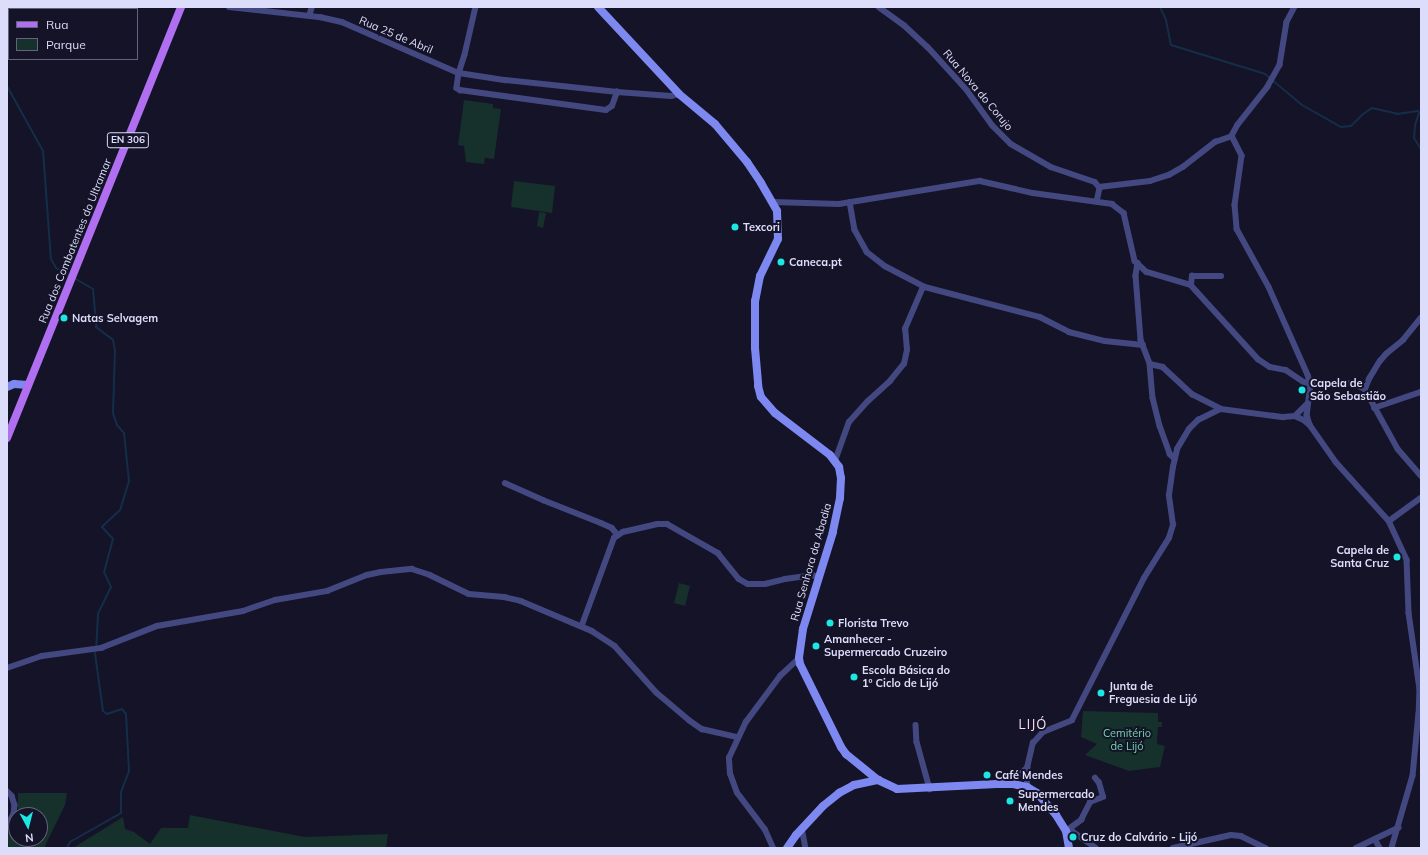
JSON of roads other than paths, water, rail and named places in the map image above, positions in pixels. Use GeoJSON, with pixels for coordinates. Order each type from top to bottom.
{"type":"FeatureCollection","features":[{"type":"Feature","properties":{"kind":"main road","name":"Rua dos Combatentes do Ultramar"},"geometry":{"type":"LineString","coordinates":[[7,438],[181,7]]}},
{"type":"Feature","properties":{"kind":"main road"},"geometry":{"type":"LineString","coordinates":[[598,7],[679,94],[715,124],[747,162],[773,202],[777,212],[778,239],[760,276],[755,301],[755,348],[758,386],[761,397],[770,409],[835,461]]}},
{"type":"Feature","properties":{"kind":"main road"},"geometry":{"type":"LineString","coordinates":[[7,387],[14,384],[28,385]]}},
{"type":"Feature","properties":{"kind":"main road","name":"Rua Senhora da Abadia"},"geometry":{"type":"LineString","coordinates":[[835,461],[841,478],[840,498],[833,532],[803,629],[799,658],[800,664],[841,747],[846,754],[878,780],[897,789],[930,789],[1013,784],[1027,787]]}},
{"type":"Feature","properties":{"kind":"main road"},"geometry":{"type":"LineString","coordinates":[[787,848],[802,828],[823,806],[839,793],[854,785],[878,780]]}},
{"type":"Feature","properties":{"kind":"main road"},"geometry":{"type":"LineString","coordinates":[[1027,787],[1045,802],[1066,831],[1069,848]]}},
{"type":"Feature","properties":{"kind":"street","name":"Rua 25 de Abril"},"geometry":{"type":"LineString","coordinates":[[229,7],[309,16],[342,22],[459,73],[505,80],[616,92],[671,96],[679,94]]}},
{"type":"Feature","properties":{"kind":"street"},"geometry":{"type":"LineString","coordinates":[[309,16],[312,7]]}},
{"type":"Feature","properties":{"kind":"street"},"geometry":{"type":"LineString","coordinates":[[476,7],[465,56],[459,73],[457,88],[467,92],[606,110],[612,106],[616,92]]}},
{"type":"Feature","properties":{"kind":"street","name":"Rua Nova do Corujo"},"geometry":{"type":"LineString","coordinates":[[879,7],[904,25],[928,48],[967,90],[993,126],[1011,144],[1051,167],[1095,182],[1099,186]]}},
{"type":"Feature","properties":{"kind":"street"},"geometry":{"type":"LineString","coordinates":[[1097,202],[1100,188],[1099,186],[1150,182],[1183,167],[1215,142],[1232,136],[1238,125],[1268,87],[1280,65],[1287,22],[1296,7]]}},
{"type":"Feature","properties":{"kind":"street"},"geometry":{"type":"LineString","coordinates":[[1232,136],[1242,156],[1235,205],[1237,229],[1269,287],[1311,384],[1307,414],[1310,425]]}},
{"type":"Feature","properties":{"kind":"street"},"geometry":{"type":"LineString","coordinates":[[773,202],[829,204],[850,202],[974,181],[990,183],[1033,193],[1112,204],[1124,213],[1135,260],[1147,272],[1191,285],[1258,359],[1270,367],[1286,370],[1304,382],[1311,384],[1353,383],[1365,390],[1398,449],[1421,475]]}},
{"type":"Feature","properties":{"kind":"street"},"geometry":{"type":"LineString","coordinates":[[850,202],[855,230],[867,252],[885,266],[923,286],[1040,317],[1069,332],[1105,341],[1143,345]]}},
{"type":"Feature","properties":{"kind":"street"},"geometry":{"type":"LineString","coordinates":[[1138,263],[1136,270],[1137,303],[1143,345],[1150,364],[1153,398],[1170,454],[1175,459]]}},
{"type":"Feature","properties":{"kind":"street"},"geometry":{"type":"LineString","coordinates":[[1191,285],[1192,276],[1221,276]]}},
{"type":"Feature","properties":{"kind":"street"},"geometry":{"type":"LineString","coordinates":[[835,461],[849,422],[868,401],[890,381],[904,364],[907,350],[905,329],[923,286]]}},
{"type":"Feature","properties":{"kind":"street"},"geometry":{"type":"LineString","coordinates":[[1365,390],[1369,378],[1383,358],[1403,340],[1421,318]]}},
{"type":"Feature","properties":{"kind":"street"},"geometry":{"type":"LineString","coordinates":[[1150,364],[1163,367],[1192,394],[1221,409],[1283,417],[1295,416],[1304,420],[1310,425],[1336,462],[1389,521],[1407,560],[1409,612],[1420,689],[1413,776],[1392,848]]}},
{"type":"Feature","properties":{"kind":"street"},"geometry":{"type":"LineString","coordinates":[[1374,408],[1421,392]]}},
{"type":"Feature","properties":{"kind":"street"},"geometry":{"type":"LineString","coordinates":[[1295,416],[1308,403]]}},
{"type":"Feature","properties":{"kind":"street"},"geometry":{"type":"LineString","coordinates":[[1027,787],[1028,780],[1026,768],[1033,743],[1043,732],[1072,720],[1144,578],[1169,538],[1173,525],[1170,495],[1177,449],[1189,429],[1198,420],[1221,409]]}},
{"type":"Feature","properties":{"kind":"street"},"geometry":{"type":"LineString","coordinates":[[505,483],[607,525],[618,535]]}},
{"type":"Feature","properties":{"kind":"street"},"geometry":{"type":"LineString","coordinates":[[1389,521],[1421,498]]}},
{"type":"Feature","properties":{"kind":"street"},"geometry":{"type":"LineString","coordinates":[[582,626],[614,538],[623,532],[657,524],[667,524],[718,553],[739,579],[748,584],[765,584],[812,575],[820,577]]}},
{"type":"Feature","properties":{"kind":"street"},"geometry":{"type":"LineString","coordinates":[[7,668],[42,656],[101,648],[157,626],[243,611],[275,600],[327,591],[367,575],[412,569],[430,575],[469,594],[504,597],[521,601],[554,616],[582,626],[615,646],[656,692],[689,720],[702,729],[738,737]]}},
{"type":"Feature","properties":{"kind":"street"},"geometry":{"type":"LineString","coordinates":[[773,848],[765,830],[738,793],[730,774],[729,758],[746,722],[780,676],[799,658]]}},
{"type":"Feature","properties":{"kind":"street"},"geometry":{"type":"LineString","coordinates":[[916,725],[917,742],[930,789]]}},
{"type":"Feature","properties":{"kind":"street"},"geometry":{"type":"LineString","coordinates":[[1013,784],[1015,778],[1026,768]]}},
{"type":"Feature","properties":{"kind":"street"},"geometry":{"type":"LineString","coordinates":[[1066,831],[1081,820],[1090,802],[1103,797],[1100,783],[1095,778]]}},
{"type":"Feature","properties":{"kind":"street"},"geometry":{"type":"LineString","coordinates":[[7,791],[12,796],[15,805],[14,814],[7,827]]}},
{"type":"Feature","properties":{"kind":"street"},"geometry":{"type":"LineString","coordinates":[[802,828],[806,848]]}},
{"type":"Feature","properties":{"kind":"street"},"geometry":{"type":"LineString","coordinates":[[1356,848],[1398,828]]}},
{"type":"Feature","properties":{"kind":"street"},"geometry":{"type":"LineString","coordinates":[[1066,831],[1072,831],[1096,848]]}},
{"type":"Feature","properties":{"kind":"street"},"geometry":{"type":"LineString","coordinates":[[1172,848],[1231,836],[1241,836],[1266,848]]}},
{"type":"Feature","properties":{"kind":"street"},"geometry":{"type":"LineString","coordinates":[[1376,839],[1380,848]]}},
{"type":"Feature","properties":{"kind":"waterway"},"geometry":{"type":"LineString","coordinates":[[1160,7],[1166,20],[1171,45],[1265,74],[1302,105],[1341,127],[1351,126],[1363,114],[1372,108],[1397,114],[1418,111],[1419,113],[1415,125],[1414,138],[1421,149]]}},
{"type":"Feature","properties":{"kind":"waterway"},"geometry":{"type":"LineString","coordinates":[[7,86],[43,151],[51,259],[56,268],[70,276]]}},
{"type":"Feature","properties":{"kind":"waterway"},"geometry":{"type":"LineString","coordinates":[[74,278],[93,289],[96,327],[113,340],[115,350],[113,413],[117,425],[124,433],[129,481],[120,510],[102,527],[113,539],[104,572],[111,587],[98,614],[96,647]]}},
{"type":"Feature","properties":{"kind":"waterway"},"geometry":{"type":"LineString","coordinates":[[67,848],[70,842],[121,813],[121,792],[129,771],[126,714],[122,709],[107,714],[103,711],[95,653]]}},
{"type":"Feature","properties":{"kind":"place","name":"Texcori"},"geometry":{"type":"Point","coordinates":[735,227]}},
{"type":"Feature","properties":{"kind":"place","name":"Caneca.pt"},"geometry":{"type":"Point","coordinates":[781,262]}},
{"type":"Feature","properties":{"kind":"place","name":"Natas Selvagem"},"geometry":{"type":"Point","coordinates":[64,318]}},
{"type":"Feature","properties":{"kind":"place","name":"Capela de São Sebastião"},"geometry":{"type":"Point","coordinates":[1302,390]}},
{"type":"Feature","properties":{"kind":"place","name":"Capela de Santa Cruz"},"geometry":{"type":"Point","coordinates":[1397,557]}},
{"type":"Feature","properties":{"kind":"place","name":"Florista Trevo"},"geometry":{"type":"Point","coordinates":[830,623]}},
{"type":"Feature","properties":{"kind":"place","name":"Amanhecer - Supermercado Cruzeiro"},"geometry":{"type":"Point","coordinates":[816,646]}},
{"type":"Feature","properties":{"kind":"place","name":"Escola Básica do 1º Ciclo de Lijó"},"geometry":{"type":"Point","coordinates":[854,677]}},
{"type":"Feature","properties":{"kind":"place","name":"Junta de Freguesia de Lijó"},"geometry":{"type":"Point","coordinates":[1101,693]}},
{"type":"Feature","properties":{"kind":"place","name":"Café Mendes"},"geometry":{"type":"Point","coordinates":[987,775]}},
{"type":"Feature","properties":{"kind":"place","name":"Supermercado Mendes"},"geometry":{"type":"Point","coordinates":[1010,801]}},
{"type":"Feature","properties":{"kind":"place","name":"Cruz do Calvário - Lijó"},"geometry":{"type":"Point","coordinates":[1073,837]}},
{"type":"Feature","properties":{"kind":"district","name":"LIJÓ"},"geometry":{"type":"Point","coordinates":[1033,724]}},
{"type":"Feature","properties":{"kind":"park label","name":"Cemitério de Lijó"},"geometry":{"type":"Point","coordinates":[1127,740]}}]}
